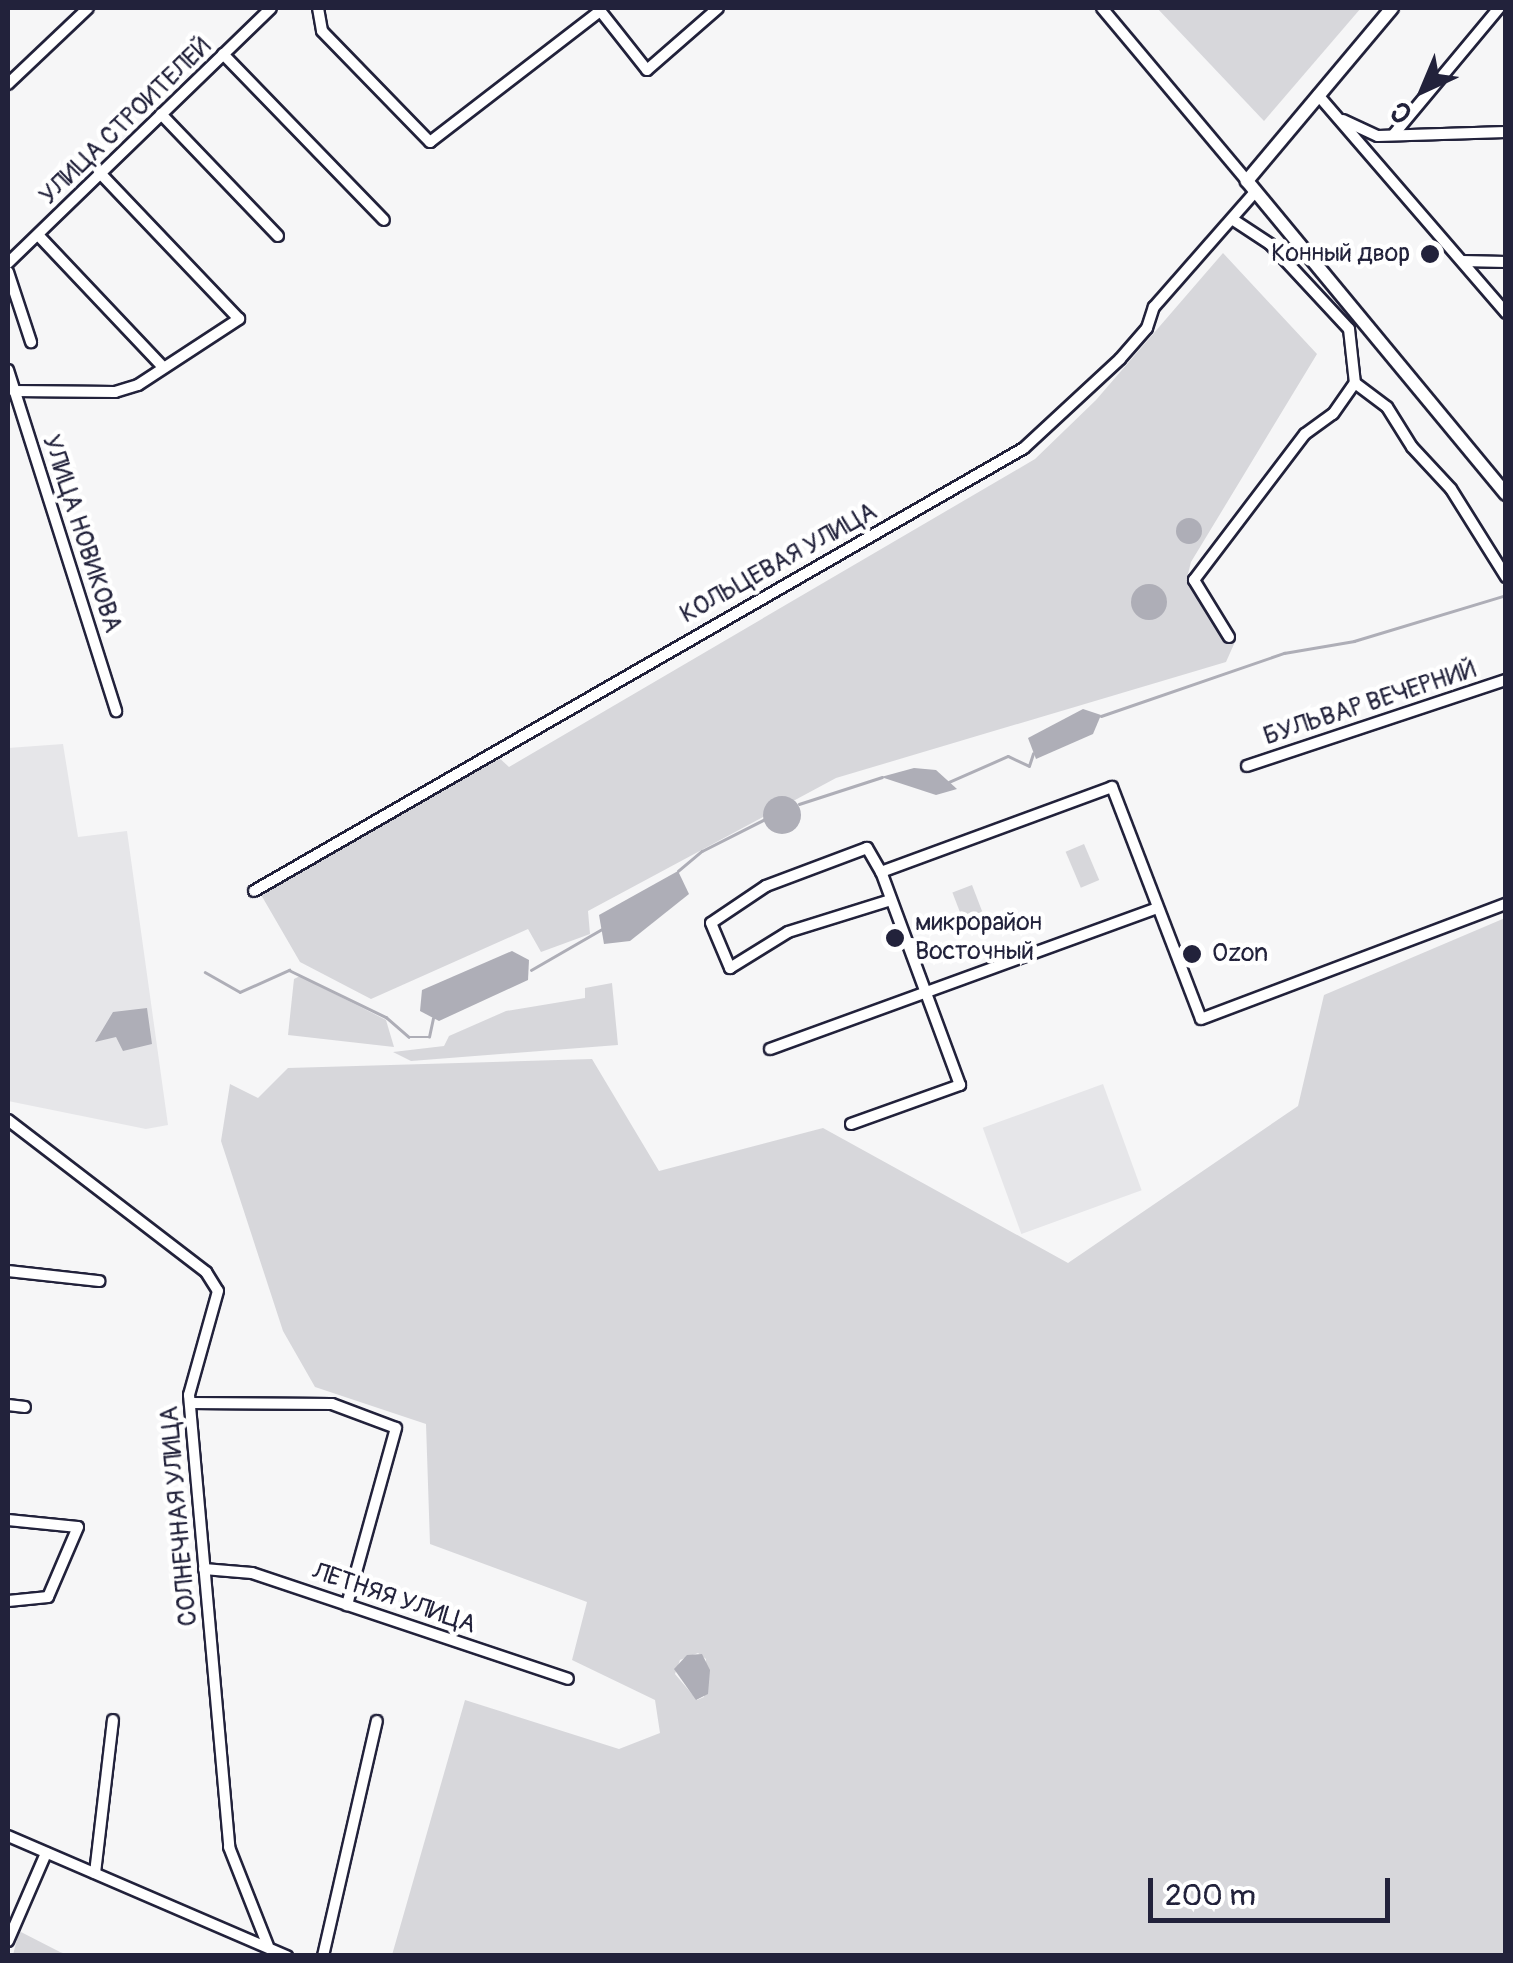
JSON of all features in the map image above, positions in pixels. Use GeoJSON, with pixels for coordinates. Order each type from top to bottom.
{"type":"FeatureCollection","features":[{"type":"Feature","properties":{"kind":"street"},"geometry":{"type":"LineString","coordinates":[[8,84],[88,8]]}},
{"type":"Feature","properties":{"kind":"street","name":"УЛИЦА СТРОИТЕЛЕЙ"},"geometry":{"type":"LineString","coordinates":[[8,263],[271,8]]}},
{"type":"Feature","properties":{"kind":"street"},"geometry":{"type":"LineString","coordinates":[[318,8],[322,31],[430,142],[599,10],[647,70],[718,8]]}},
{"type":"Feature","properties":{"kind":"street"},"geometry":{"type":"LineString","coordinates":[[1102,8],[1506,494]]}},
{"type":"Feature","properties":{"kind":"street","name":"КОЛЬЦЕВАЯ УЛИЦА"},"geometry":{"type":"LineString","coordinates":[[254,891],[1024,448],[1148,328],[1154,307],[1232,218],[1318,95],[1392,8]]}},
{"type":"Feature","properties":{"kind":"street"},"geometry":{"type":"LineString","coordinates":[[1394,134],[1499,8]]}},
{"type":"Feature","properties":{"kind":"street"},"geometry":{"type":"LineString","coordinates":[[224,54],[384,220]]}},
{"type":"Feature","properties":{"kind":"street"},"geometry":{"type":"LineString","coordinates":[[1318,95],[1506,313]]}},
{"type":"Feature","properties":{"kind":"street"},"geometry":{"type":"LineString","coordinates":[[161,114],[278,236]]}},
{"type":"Feature","properties":{"kind":"street"},"geometry":{"type":"LineString","coordinates":[[1338,117],[1378,136],[1506,132]]}},
{"type":"Feature","properties":{"kind":"street"},"geometry":{"type":"LineString","coordinates":[[14,391],[115,392],[138,385],[240,319],[99,172]]}},
{"type":"Feature","properties":{"kind":"street"},"geometry":{"type":"LineString","coordinates":[[1230,637],[1194,580],[1305,434],[1333,414],[1354,383],[1349,329],[1270,244],[1232,218]]}},
{"type":"Feature","properties":{"kind":"street"},"geometry":{"type":"LineString","coordinates":[[39,236],[162,366]]}},
{"type":"Feature","properties":{"kind":"street"},"geometry":{"type":"LineString","coordinates":[[1462,261],[1506,262]]}},
{"type":"Feature","properties":{"kind":"street"},"geometry":{"type":"LineString","coordinates":[[8,272],[30,342]]}},
{"type":"Feature","properties":{"kind":"street","name":"УЛИЦА НОВИКОВА"},"geometry":{"type":"LineString","coordinates":[[8,370],[116,711]]}},
{"type":"Feature","properties":{"kind":"street"},"geometry":{"type":"LineString","coordinates":[[1354,383],[1387,407],[1412,447],[1450,488],[1506,577]]}},
{"type":"Feature","properties":{"kind":"street","name":"БУЛЬВАР ВЕЧЕРНИЙ"},"geometry":{"type":"LineString","coordinates":[[1248,766],[1506,680]]}},
{"type":"Feature","properties":{"kind":"street"},"geometry":{"type":"LineString","coordinates":[[881,872],[1112,787],[1201,1019],[1506,904]]}},
{"type":"Feature","properties":{"kind":"street"},"geometry":{"type":"LineString","coordinates":[[852,1124],[960,1084],[926,991],[892,900],[881,872],[867,848],[766,886],[711,923],[730,968],[788,932],[892,900]]}},
{"type":"Feature","properties":{"kind":"street"},"geometry":{"type":"LineString","coordinates":[[770,1049],[1157,908]]}},
{"type":"Feature","properties":{"kind":"street","name":"СОЛНЕЧНАЯ УЛИЦА"},"geometry":{"type":"LineString","coordinates":[[8,1120],[206,1272],[218,1290],[190,1403],[228,1846],[268,1946]]}},
{"type":"Feature","properties":{"kind":"street"},"geometry":{"type":"LineString","coordinates":[[8,1271],[99,1280]]}},
{"type":"Feature","properties":{"kind":"street"},"geometry":{"type":"LineString","coordinates":[[190,1403],[332,1404],[396,1428],[347,1605]]}},
{"type":"Feature","properties":{"kind":"street"},"geometry":{"type":"LineString","coordinates":[[8,1405],[25,1407]]}},
{"type":"Feature","properties":{"kind":"street"},"geometry":{"type":"LineString","coordinates":[[8,1520],[78,1526],[48,1597],[8,1601]]}},
{"type":"Feature","properties":{"kind":"street","name":"ЛЕТНЯЯ УЛИЦА"},"geometry":{"type":"LineString","coordinates":[[204,1569],[252,1572],[568,1680]]}},
{"type":"Feature","properties":{"kind":"street"},"geometry":{"type":"LineString","coordinates":[[95,1874],[113,1720]]}},
{"type":"Feature","properties":{"kind":"street"},"geometry":{"type":"LineString","coordinates":[[323,1956],[378,1721]]}},
{"type":"Feature","properties":{"kind":"street"},"geometry":{"type":"LineString","coordinates":[[8,1836],[287,1956]]}},
{"type":"Feature","properties":{"kind":"street"},"geometry":{"type":"LineString","coordinates":[[8,1941],[46,1852]]}},
{"type":"Feature","properties":{"kind":"shaded area"},"geometry":{"type":"Polygon","coordinates":[[[1157,8],[1361,8],[1264,121],[1157,8]]]}},
{"type":"Feature","properties":{"kind":"shaded area"},"geometry":{"type":"Polygon","coordinates":[[[1223,253],[1317,354],[1191,562],[1187,578],[1234,644],[1226,662],[836,778],[588,911],[590,934],[541,952],[528,929],[371,999],[300,962],[260,893],[496,755],[509,767],[1035,459],[1096,400],[1223,253]]]}},
{"type":"Feature","properties":{"kind":"shaded area"},"geometry":{"type":"Polygon","coordinates":[[[1189,518],[1198,522],[1202,531],[1198,540],[1189,544],[1180,540],[1176,531],[1180,522],[1189,518]]]}},
{"type":"Feature","properties":{"kind":"shaded area"},"geometry":{"type":"Polygon","coordinates":[[[1149,584],[1162,589],[1167,602],[1162,615],[1149,620],[1136,615],[1131,602],[1136,589],[1149,584]]]}},
{"type":"Feature","properties":{"kind":"shaded area"},"geometry":{"type":"Polygon","coordinates":[[[1083,709],[1101,715],[1093,734],[1036,759],[1028,738],[1083,709]]]}},
{"type":"Feature","properties":{"kind":"shaded area"},"geometry":{"type":"Polygon","coordinates":[[[63,744],[78,837],[127,831],[168,1125],[146,1129],[8,1101],[8,748],[63,744]]]}},
{"type":"Feature","properties":{"kind":"shaded area"},"geometry":{"type":"Polygon","coordinates":[[[914,768],[936,770],[957,789],[936,795],[881,777],[914,768]]]}},
{"type":"Feature","properties":{"kind":"shaded area"},"geometry":{"type":"Polygon","coordinates":[[[782,796],[795,802],[801,815],[795,828],[782,834],[769,828],[763,815],[769,802],[782,796]]]}},
{"type":"Feature","properties":{"kind":"shaded area"},"geometry":{"type":"Polygon","coordinates":[[[1084,844],[1099,880],[1081,888],[1066,852],[1084,844]]]}},
{"type":"Feature","properties":{"kind":"shaded area"},"geometry":{"type":"Polygon","coordinates":[[[678,871],[689,894],[630,941],[604,944],[599,915],[678,871]]]}},
{"type":"Feature","properties":{"kind":"shaded area"},"geometry":{"type":"Polygon","coordinates":[[[972,885],[986,922],[967,930],[952,893],[972,885]]]}},
{"type":"Feature","properties":{"kind":"shaded area"},"geometry":{"type":"Polygon","coordinates":[[[1505,918],[1505,1955],[392,1955],[465,1700],[619,1749],[660,1733],[655,1700],[572,1660],[587,1602],[430,1544],[426,1424],[315,1387],[283,1331],[221,1141],[230,1084],[258,1098],[288,1068],[592,1059],[659,1171],[823,1128],[1068,1263],[1298,1106],[1324,995],[1505,918]],[[698,1653],[680,1660],[675,1674],[697,1700],[704,1697],[706,1659],[698,1653]]]}},
{"type":"Feature","properties":{"kind":"shaded area"},"geometry":{"type":"Polygon","coordinates":[[[512,951],[529,960],[528,980],[439,1021],[420,1011],[422,990],[512,951]]]}},
{"type":"Feature","properties":{"kind":"shaded area"},"geometry":{"type":"Polygon","coordinates":[[[300,976],[386,1020],[394,1047],[288,1035],[294,979],[300,976]]]}},
{"type":"Feature","properties":{"kind":"shaded area"},"geometry":{"type":"Polygon","coordinates":[[[612,983],[618,1045],[411,1061],[393,1052],[444,1046],[449,1036],[506,1011],[585,998],[585,988],[612,983]]]}},
{"type":"Feature","properties":{"kind":"shaded area"},"geometry":{"type":"Polygon","coordinates":[[[147,1008],[152,1044],[123,1051],[116,1037],[95,1042],[113,1012],[147,1008]]]}},
{"type":"Feature","properties":{"kind":"shaded area"},"geometry":{"type":"Polygon","coordinates":[[[1103,1084],[1142,1190],[1021,1234],[983,1128],[1103,1084]]]}},
{"type":"Feature","properties":{"kind":"shaded area"},"geometry":{"type":"Polygon","coordinates":[[[702,1654],[710,1670],[708,1694],[696,1700],[674,1669],[687,1655],[702,1654]]]}},
{"type":"Feature","properties":{"kind":"shaded area"},"geometry":{"type":"Polygon","coordinates":[[[19,1931],[60,1952],[69,1955],[13,1955],[19,1931]]]}},
{"type":"Feature","properties":{"kind":"waterway"},"geometry":{"type":"LineString","coordinates":[[1101,716],[1284,653],[1354,641],[1506,595]]}},
{"type":"Feature","properties":{"kind":"waterway"},"geometry":{"type":"LineString","coordinates":[[949,782],[1008,756],[1029,766],[1033,754]]}},
{"type":"Feature","properties":{"kind":"waterway"},"geometry":{"type":"LineString","coordinates":[[799,804],[882,777]]}},
{"type":"Feature","properties":{"kind":"waterway"},"geometry":{"type":"LineString","coordinates":[[678,871],[702,851],[765,819]]}},
{"type":"Feature","properties":{"kind":"waterway"},"geometry":{"type":"LineString","coordinates":[[531,970],[602,929]]}},
{"type":"Feature","properties":{"kind":"waterway"},"geometry":{"type":"LineString","coordinates":[[205,972],[240,992],[289,970],[386,1017],[409,1037],[429,1037],[433,1018]]}},
{"type":"Feature","properties":{"kind":"place","name":"Конный двор"},"geometry":{"type":"Point","coordinates":[1430,254]}},
{"type":"Feature","properties":{"kind":"place","name":"микрорайон Восточный"},"geometry":{"type":"Point","coordinates":[895,938]}},
{"type":"Feature","properties":{"kind":"place","name":"Ozon"},"geometry":{"type":"Point","coordinates":[1192,954]}}]}
